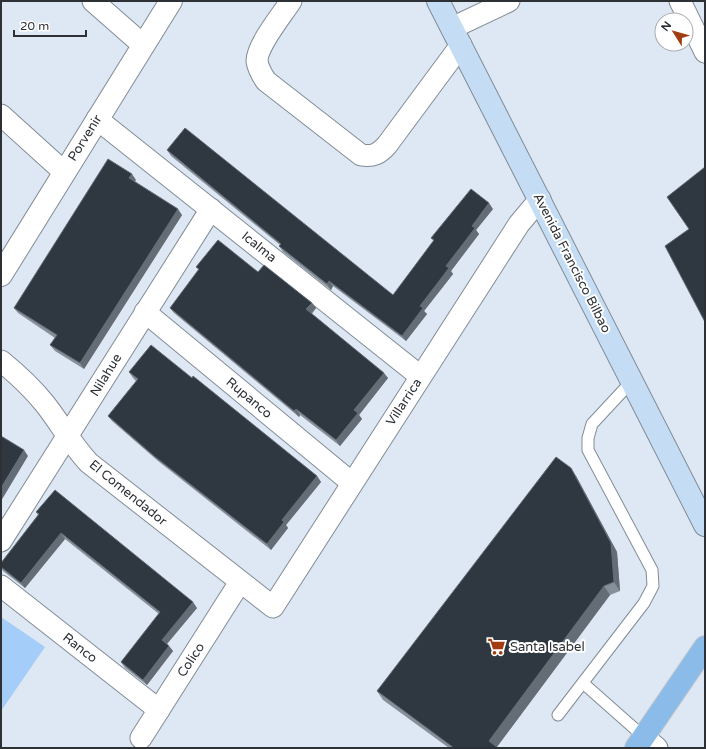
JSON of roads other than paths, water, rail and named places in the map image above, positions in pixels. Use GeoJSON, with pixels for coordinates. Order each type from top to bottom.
{"type":"FeatureCollection","features":[{"type":"Feature","properties":{"kind":"main road","name":"Avenida Francisco Bilbao"},"geometry":{"type":"LineString","coordinates":[[438,1],[705,525]]}},
{"type":"Feature","properties":{"kind":"main road"},"geometry":{"type":"LineString","coordinates":[[646,744],[705,647]]}},
{"type":"Feature","properties":{"kind":"street"},"geometry":{"type":"LineString","coordinates":[[93,1],[143,45]]}},
{"type":"Feature","properties":{"kind":"street","name":"Porvenir"},"geometry":{"type":"LineString","coordinates":[[1,275],[171,1]]}},
{"type":"Feature","properties":{"kind":"street"},"geometry":{"type":"LineString","coordinates":[[291,1],[262,46],[258,56],[260,70],[266,81],[361,155],[370,156],[379,153],[387,145],[457,36],[509,1]]}},
{"type":"Feature","properties":{"kind":"street"},"geometry":{"type":"LineString","coordinates":[[680,1],[705,52]]}},
{"type":"Feature","properties":{"kind":"street"},"geometry":{"type":"LineString","coordinates":[[1,115],[64,172]]}},
{"type":"Feature","properties":{"kind":"street","name":"Icalma"},"geometry":{"type":"LineString","coordinates":[[97,119],[420,376]]}},
{"type":"Feature","properties":{"kind":"street","name":"Villarrica"},"geometry":{"type":"LineString","coordinates":[[272,607],[519,224],[540,199]]}},
{"type":"Feature","properties":{"kind":"street","name":"Nilahue"},"geometry":{"type":"LineString","coordinates":[[1,541],[210,209]]}},
{"type":"Feature","properties":{"kind":"street","name":"Rupanco"},"geometry":{"type":"LineString","coordinates":[[146,312],[352,483]]}},
{"type":"Feature","properties":{"kind":"street","name":"El Comendador"},"geometry":{"type":"LineString","coordinates":[[1,361],[32,389],[80,453],[100,472],[272,607]]}},
{"type":"Feature","properties":{"kind":"street","name":"Colico"},"geometry":{"type":"LineString","coordinates":[[141,738],[240,582]]}},
{"type":"Feature","properties":{"kind":"street","name":"Ranco"},"geometry":{"type":"LineString","coordinates":[[1,586],[158,710]]}},
{"type":"Feature","properties":{"kind":"lane"},"geometry":{"type":"LineString","coordinates":[[558,715],[644,603],[653,586],[652,570],[588,450],[588,438],[592,424],[632,381]]}},
{"type":"Feature","properties":{"kind":"lane"},"geometry":{"type":"LineString","coordinates":[[583,683],[646,744]]}},
{"type":"Feature","properties":{"kind":"place","name":"Santa Isabel"},"geometry":{"type":"Point","coordinates":[497,647]}}]}
